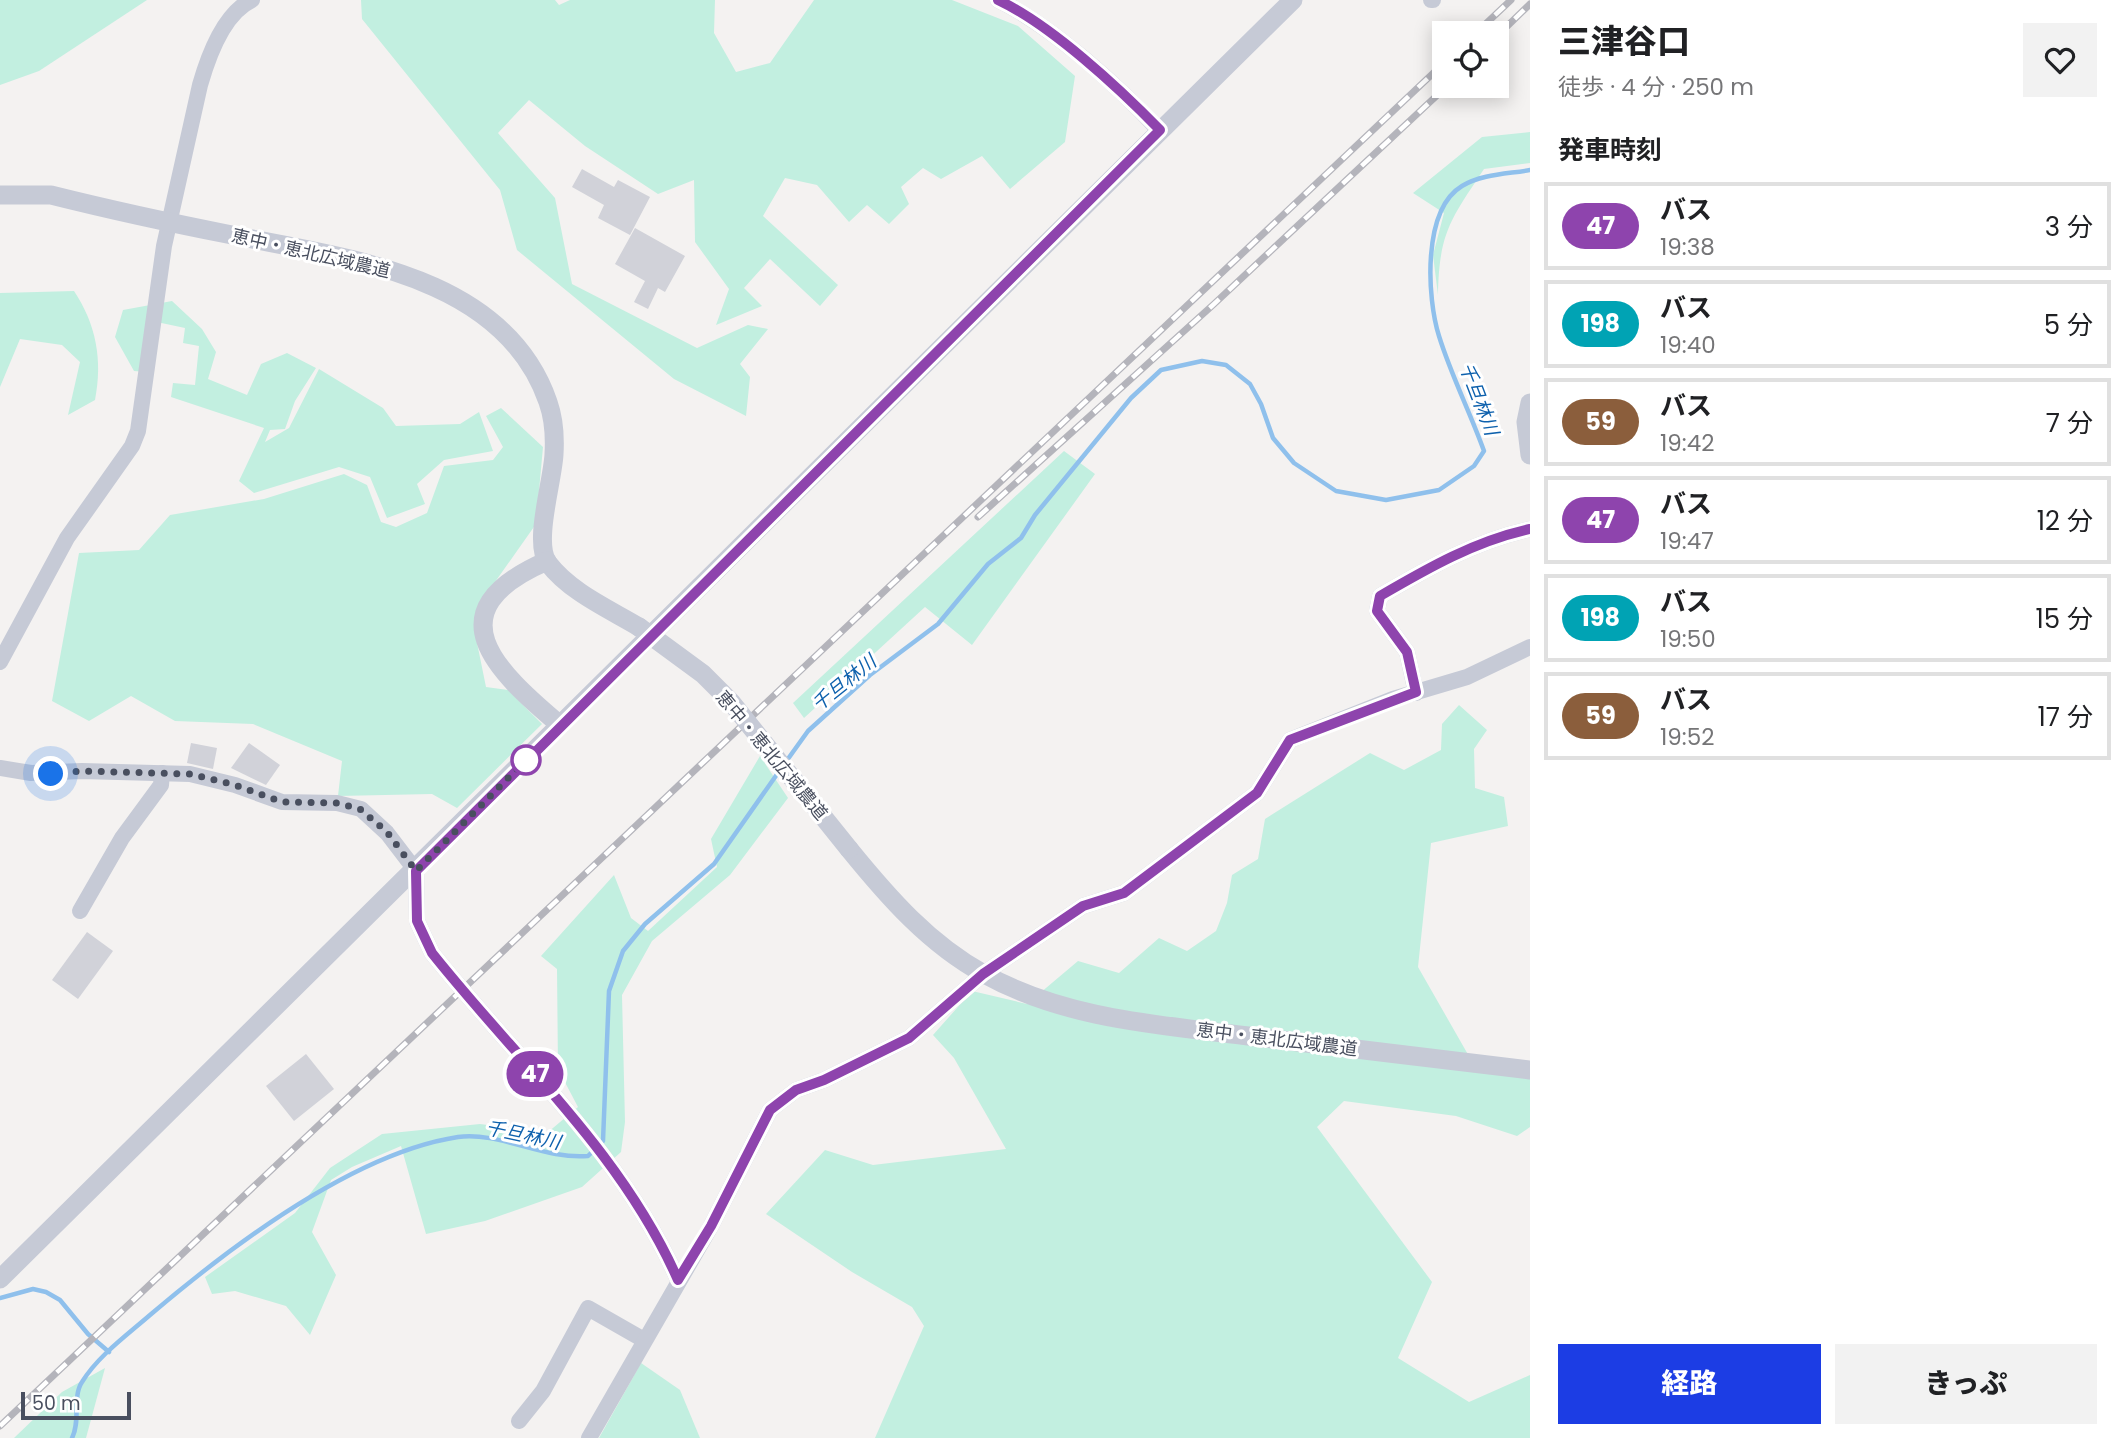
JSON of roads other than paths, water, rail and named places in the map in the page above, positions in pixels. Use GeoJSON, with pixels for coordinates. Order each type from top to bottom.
{"type":"FeatureCollection","features":[{"type":"Feature","properties":{"kind":"street"},"geometry":{"type":"LineString","coordinates":[[0,662],[67,538],[132,446],[138,431],[164,246],[207,61],[237,10],[252,0]]}},
{"type":"Feature","properties":{"kind":"street"},"geometry":{"type":"LineString","coordinates":[[998,0],[1028,16],[1123,92],[1160,130]]}},
{"type":"Feature","properties":{"kind":"street"},"geometry":{"type":"LineString","coordinates":[[0,1279],[416,871],[1289,1]]}},
{"type":"Feature","properties":{"kind":"street","name":"恵中・恵北広域農道"},"geometry":{"type":"LineString","coordinates":[[0,195],[51,195],[171,223],[359,261],[406,275],[460,300],[504,335],[536,374],[552,417],[554,453],[542,542],[547,561],[566,582],[639,627],[703,674],[731,702],[881,888],[919,926],[983,974],[1047,1002],[1130,1020],[1530,1070]]}},
{"type":"Feature","properties":{"kind":"street"},"geometry":{"type":"LineString","coordinates":[[1530,403],[1526,422],[1530,455]]}},
{"type":"Feature","properties":{"kind":"street"},"geometry":{"type":"LineString","coordinates":[[1416,692],[1407,652],[1377,611],[1380,596],[1458,552],[1502,535],[1530,529]]}},
{"type":"Feature","properties":{"kind":"street"},"geometry":{"type":"LineString","coordinates":[[547,561],[505,583],[488,608],[484,635],[488,650],[503,674],[560,725]]}},
{"type":"Feature","properties":{"kind":"street"},"geometry":{"type":"LineString","coordinates":[[589,1438],[711,1226],[770,1110],[796,1090],[824,1080],[909,1038],[983,974],[1083,906],[1124,893],[1257,793],[1290,740],[1416,692],[1467,677],[1530,647]]}},
{"type":"Feature","properties":{"kind":"street"},"geometry":{"type":"LineString","coordinates":[[0,768],[51,774],[82,771],[190,774],[282,802],[337,803],[360,809],[387,832],[416,871],[417,921],[432,953],[584,1131],[631,1191],[664,1247],[678,1280]]}},
{"type":"Feature","properties":{"kind":"street"},"geometry":{"type":"LineString","coordinates":[[80,911],[122,838],[160,785],[162,773]]}},
{"type":"Feature","properties":{"kind":"street"},"geometry":{"type":"LineString","coordinates":[[519,1421],[543,1391],[588,1308],[644,1340]]}},
{"type":"Feature","properties":{"kind":"waterway","name":"千旦林川"},"geometry":{"type":"LineString","coordinates":[[785,763],[808,731],[870,675],[938,624],[988,564],[1021,538],[1035,515],[1131,398],[1161,370],[1202,361],[1226,365],[1250,384],[1261,404],[1273,438],[1294,463],[1336,491],[1386,500],[1439,490],[1474,466],[1484,451],[1449,365],[1435,320],[1430,278],[1434,234],[1440,214],[1449,198],[1462,186],[1487,177],[1530,170]]}},
{"type":"Feature","properties":{"kind":"waterway","name":"千旦林川"},"geometry":{"type":"LineString","coordinates":[[72,1438],[79,1388],[104,1355],[217,1261],[295,1206],[335,1182],[418,1146],[458,1137],[489,1138],[555,1154],[588,1156],[603,1141],[609,991],[623,951],[645,924],[714,864],[780,770]]}},
{"type":"Feature","properties":{"kind":"waterway"},"geometry":{"type":"LineString","coordinates":[[0,1298],[33,1289],[46,1292],[60,1300],[88,1334],[109,1352]]}},
{"type":"Feature","properties":{"kind":"railway"},"geometry":{"type":"LineString","coordinates":[[1489,21],[1511,0]]}},
{"type":"Feature","properties":{"kind":"railway"},"geometry":{"type":"LineString","coordinates":[[1509,24],[1530,4]]}},
{"type":"Feature","properties":{"kind":"railway"},"geometry":{"type":"LineString","coordinates":[[0,1426],[1432,74]]}},
{"type":"Feature","properties":{"kind":"railway"},"geometry":{"type":"LineString","coordinates":[[978,517],[1214,304],[1434,98]]}}]}
